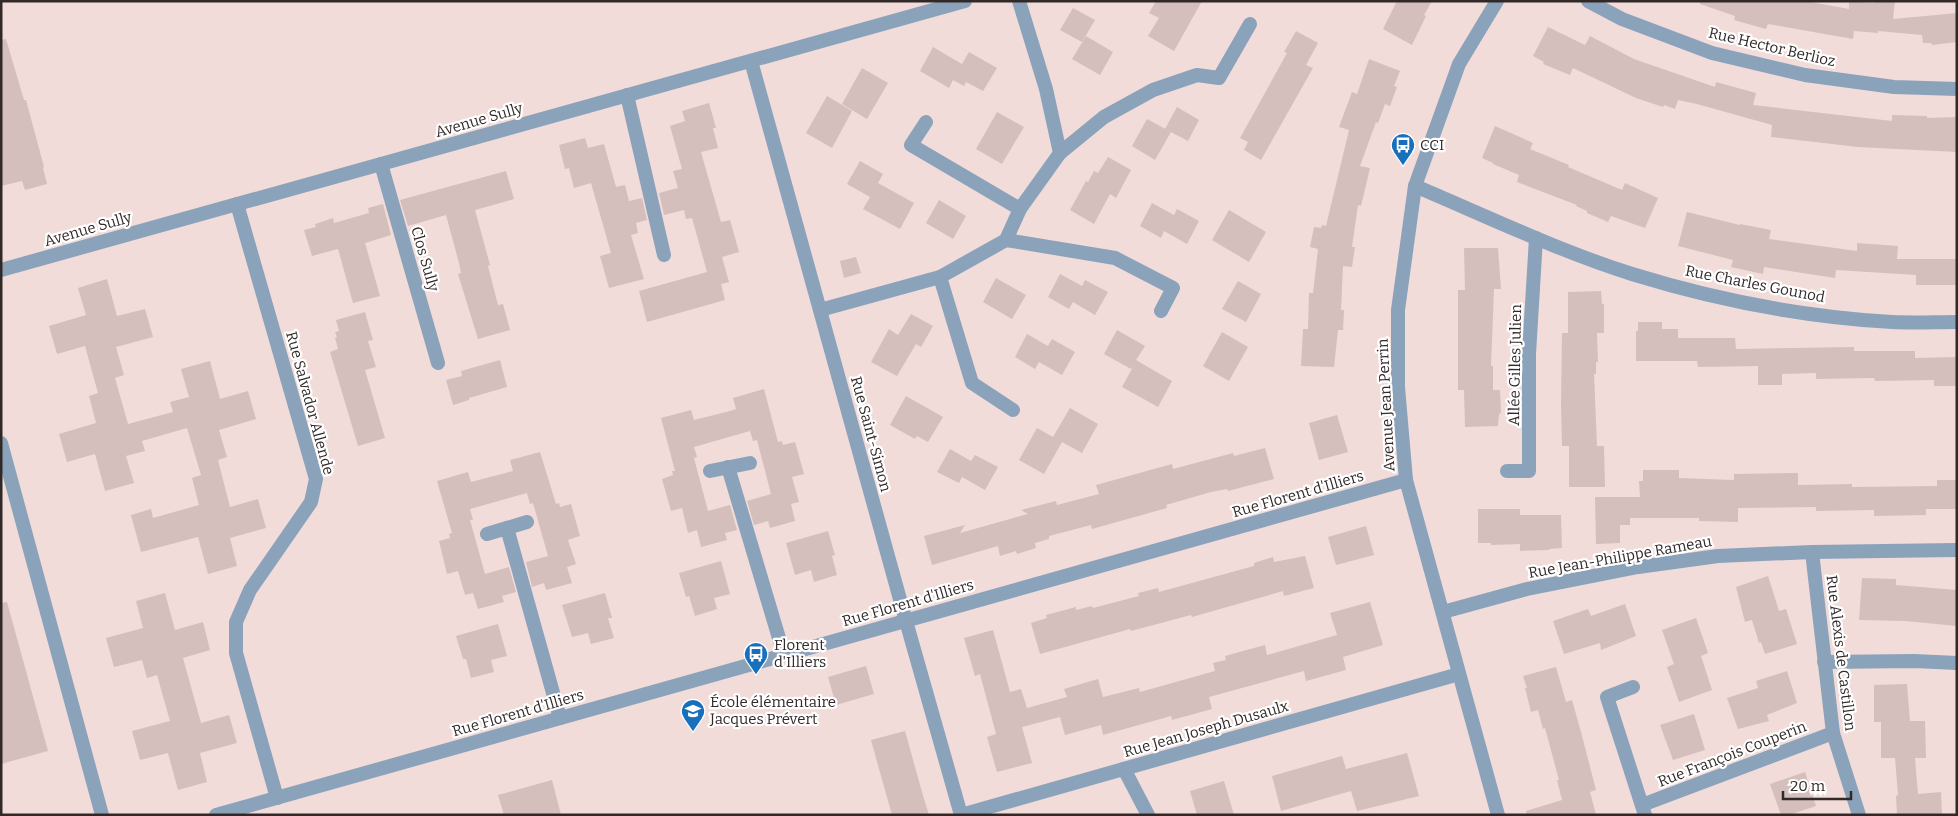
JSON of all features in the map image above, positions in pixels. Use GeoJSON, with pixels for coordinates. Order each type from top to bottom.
{"type":"FeatureCollection","features":[{"type":"Feature","properties":{"kind":"street","name":"Avenue Sully"},"geometry":{"type":"LineString","coordinates":[[1,270],[964,1]]}},
{"type":"Feature","properties":{"kind":"street"},"geometry":{"type":"LineString","coordinates":[[1019,1],[1046,89],[1060,153]]}},
{"type":"Feature","properties":{"kind":"street","name":"Avenue Jean Perrin"},"geometry":{"type":"LineString","coordinates":[[1498,1],[1459,64],[1415,186],[1398,310],[1398,386],[1406,480],[1498,815]]}},
{"type":"Feature","properties":{"kind":"street","name":"Rue Hector Berlioz"},"geometry":{"type":"LineString","coordinates":[[1588,1],[1622,19],[1712,53],[1805,75],[1894,86],[1957,89]]}},
{"type":"Feature","properties":{"kind":"street"},"geometry":{"type":"LineString","coordinates":[[820,310],[940,276],[1006,240],[1020,209],[1060,153],[1104,116],[1153,90],[1197,75],[1220,78],[1250,24]]}},
{"type":"Feature","properties":{"kind":"street","name":"Rue Saint-Simon"},"geometry":{"type":"LineString","coordinates":[[751,61],[961,815]]}},
{"type":"Feature","properties":{"kind":"street"},"geometry":{"type":"LineString","coordinates":[[627,95],[664,255]]}},
{"type":"Feature","properties":{"kind":"street"},"geometry":{"type":"LineString","coordinates":[[926,122],[911,145],[1020,209]]}},
{"type":"Feature","properties":{"kind":"street","name":"Clos Sully"},"geometry":{"type":"LineString","coordinates":[[381,164],[438,363]]}},
{"type":"Feature","properties":{"kind":"street","name":"Rue Charles Gounod"},"geometry":{"type":"LineString","coordinates":[[1415,186],[1536,238],[1632,274],[1715,296],[1803,313],[1884,321],[1957,322]]}},
{"type":"Feature","properties":{"kind":"street","name":"Rue Salvador Allende"},"geometry":{"type":"LineString","coordinates":[[237,204],[316,479],[311,502],[250,590],[236,622],[236,653],[277,798]]}},
{"type":"Feature","properties":{"kind":"street","name":"Allée Gilles Julien"},"geometry":{"type":"LineString","coordinates":[[1507,471],[1529,471],[1529,354],[1536,238]]}},
{"type":"Feature","properties":{"kind":"street"},"geometry":{"type":"LineString","coordinates":[[1006,240],[1114,258],[1173,288],[1160,311]]}},
{"type":"Feature","properties":{"kind":"street"},"geometry":{"type":"LineString","coordinates":[[940,276],[972,383],[1013,410]]}},
{"type":"Feature","properties":{"kind":"street"},"geometry":{"type":"LineString","coordinates":[[1,443],[102,815]]}},
{"type":"Feature","properties":{"kind":"street"},"geometry":{"type":"LineString","coordinates":[[710,471],[750,463]]}},
{"type":"Feature","properties":{"kind":"street"},"geometry":{"type":"LineString","coordinates":[[728,467],[784,655]]}},
{"type":"Feature","properties":{"kind":"street","name":"Rue Florent d'Illiers"},"geometry":{"type":"LineString","coordinates":[[216,815],[1406,480]]}},
{"type":"Feature","properties":{"kind":"street"},"geometry":{"type":"LineString","coordinates":[[487,534],[527,522]]}},
{"type":"Feature","properties":{"kind":"street"},"geometry":{"type":"LineString","coordinates":[[507,528],[560,718]]}},
{"type":"Feature","properties":{"kind":"street","name":"Rue Jean-Philippe Rameau"},"geometry":{"type":"LineString","coordinates":[[1443,612],[1527,589],[1638,567],[1718,556],[1812,552],[1957,550]]}},
{"type":"Feature","properties":{"kind":"street","name":"Rue Alexis de Castillon"},"geometry":{"type":"LineString","coordinates":[[1812,552],[1833,733],[1859,815]]}},
{"type":"Feature","properties":{"kind":"street"},"geometry":{"type":"LineString","coordinates":[[1824,662],[1914,661],[1957,663]]}},
{"type":"Feature","properties":{"kind":"street","name":"Rue Jean Joseph Dusaulx"},"geometry":{"type":"LineString","coordinates":[[961,815],[1459,674]]}},
{"type":"Feature","properties":{"kind":"street"},"geometry":{"type":"LineString","coordinates":[[1633,687],[1607,697],[1643,810]]}},
{"type":"Feature","properties":{"kind":"street","name":"Rue François Couperin"},"geometry":{"type":"LineString","coordinates":[[1643,810],[1833,733]]}},
{"type":"Feature","properties":{"kind":"street"},"geometry":{"type":"LineString","coordinates":[[1124,769],[1148,815]]}},
{"type":"Feature","properties":{"kind":"building"},"geometry":{"type":"Polygon","coordinates":[[[1156,1],[1202,1],[1174,51],[1148,36],[1159,18],[1149,13],[1156,1]]]}},
{"type":"Feature","properties":{"kind":"building"},"geometry":{"type":"Polygon","coordinates":[[[1397,1],[1432,1],[1412,45],[1383,29],[1397,1]]]}},
{"type":"Feature","properties":{"kind":"building"},"geometry":{"type":"Polygon","coordinates":[[[1700,1],[1805,1],[1849,9],[1849,1],[1874,3],[1874,1],[1895,1],[1893,19],[1957,13],[1957,42],[1932,45],[1931,43],[1923,43],[1922,35],[1878,31],[1878,33],[1854,31],[1853,39],[1768,24],[1766,29],[1734,20],[1735,16],[1700,4],[1700,1]]]}},
{"type":"Feature","properties":{"kind":"building"},"geometry":{"type":"Polygon","coordinates":[[[1073,8],[1095,20],[1082,42],[1060,30],[1073,8]]]}},
{"type":"Feature","properties":{"kind":"building"},"geometry":{"type":"Polygon","coordinates":[[[1548,27],[1585,45],[1590,36],[1634,59],[1715,87],[1716,82],[1756,93],[1753,105],[1892,121],[1892,115],[1927,116],[1927,118],[1957,117],[1957,152],[1858,147],[1771,137],[1772,125],[1697,104],[1678,100],[1675,109],[1664,105],[1663,107],[1636,98],[1573,68],[1570,75],[1543,64],[1544,62],[1533,56],[1548,27]]]}},
{"type":"Feature","properties":{"kind":"building"},"geometry":{"type":"Polygon","coordinates":[[[1296,31],[1318,43],[1306,65],[1313,68],[1261,160],[1244,150],[1248,142],[1240,138],[1287,53],[1284,52],[1296,31]]]}},
{"type":"Feature","properties":{"kind":"building"},"geometry":{"type":"Polygon","coordinates":[[[1086,36],[1113,52],[1100,75],[1072,59],[1086,36]]]}},
{"type":"Feature","properties":{"kind":"building"},"geometry":{"type":"Polygon","coordinates":[[[6,39],[24,100],[26,100],[47,184],[25,190],[22,181],[1,186],[1,40],[6,39]]]}},
{"type":"Feature","properties":{"kind":"building"},"geometry":{"type":"Polygon","coordinates":[[[933,47],[962,64],[969,52],[997,68],[983,91],[966,82],[964,86],[953,80],[949,88],[920,71],[933,47]]]}},
{"type":"Feature","properties":{"kind":"building"},"geometry":{"type":"Polygon","coordinates":[[[1369,59],[1400,71],[1394,86],[1397,87],[1390,106],[1385,104],[1378,123],[1376,122],[1360,166],[1370,168],[1361,206],[1358,205],[1352,247],[1355,247],[1352,267],[1343,266],[1341,310],[1344,310],[1343,330],[1338,330],[1334,367],[1301,366],[1303,329],[1308,329],[1309,293],[1313,293],[1318,249],[1310,247],[1314,227],[1321,228],[1322,225],[1326,226],[1349,130],[1339,127],[1352,92],[1357,94],[1369,59]]]}},
{"type":"Feature","properties":{"kind":"building"},"geometry":{"type":"Polygon","coordinates":[[[862,68],[888,83],[867,119],[842,104],[862,68]]]}},
{"type":"Feature","properties":{"kind":"building"},"geometry":{"type":"Polygon","coordinates":[[[827,96],[852,111],[832,148],[806,133],[827,96]]]}},
{"type":"Feature","properties":{"kind":"building"},"geometry":{"type":"Polygon","coordinates":[[[709,103],[716,128],[713,128],[718,148],[701,152],[721,222],[730,220],[739,252],[722,257],[729,282],[721,284],[725,300],[647,322],[639,291],[707,272],[692,218],[686,219],[684,210],[664,215],[659,193],[678,188],[673,171],[682,169],[670,126],[685,121],[682,111],[709,103]]]}},
{"type":"Feature","properties":{"kind":"building"},"geometry":{"type":"Polygon","coordinates":[[[1177,107],[1199,120],[1188,141],[1165,129],[1177,107]]]}},
{"type":"Feature","properties":{"kind":"building"},"geometry":{"type":"Polygon","coordinates":[[[997,112],[1024,127],[1002,164],[976,149],[997,112]]]}},
{"type":"Feature","properties":{"kind":"building"},"geometry":{"type":"Polygon","coordinates":[[[1147,119],[1171,132],[1155,160],[1132,146],[1147,119]]]}},
{"type":"Feature","properties":{"kind":"building"},"geometry":{"type":"Polygon","coordinates":[[[1495,126],[1533,143],[1530,149],[1569,165],[1568,167],[1622,190],[1625,183],[1658,198],[1645,228],[1611,216],[1608,222],[1587,213],[1587,211],[1577,205],[1517,182],[1519,175],[1482,158],[1495,126]]]}},
{"type":"Feature","properties":{"kind":"building"},"geometry":{"type":"Polygon","coordinates":[[[585,138],[588,148],[604,144],[616,187],[625,185],[629,201],[642,198],[647,220],[636,223],[638,233],[631,235],[644,279],[609,288],[600,256],[611,253],[591,183],[574,188],[569,168],[565,169],[559,145],[585,138]]]}},
{"type":"Feature","properties":{"kind":"building"},"geometry":{"type":"Polygon","coordinates":[[[1108,157],[1131,170],[1116,198],[1110,194],[1094,224],[1070,210],[1086,181],[1088,182],[1094,171],[1098,173],[1108,157]]]}},
{"type":"Feature","properties":{"kind":"building"},"geometry":{"type":"Polygon","coordinates":[[[860,161],[883,174],[878,183],[914,203],[900,229],[863,209],[870,197],[847,184],[860,161]]]}},
{"type":"Feature","properties":{"kind":"building"},"geometry":{"type":"Polygon","coordinates":[[[506,171],[514,199],[475,210],[490,265],[488,266],[498,305],[503,304],[510,330],[478,339],[458,274],[461,273],[459,263],[446,215],[408,226],[400,200],[506,171]]]}},
{"type":"Feature","properties":{"kind":"building"},"geometry":{"type":"Polygon","coordinates":[[[939,200],[966,216],[953,239],[926,223],[939,200]]]}},
{"type":"Feature","properties":{"kind":"building"},"geometry":{"type":"Polygon","coordinates":[[[1152,203],[1174,215],[1177,209],[1199,221],[1187,244],[1164,231],[1161,238],[1140,226],[1152,203]]]}},
{"type":"Feature","properties":{"kind":"building"},"geometry":{"type":"Polygon","coordinates":[[[383,204],[391,235],[365,243],[380,296],[353,303],[338,249],[312,256],[304,230],[316,227],[315,224],[333,218],[334,223],[369,213],[368,208],[383,204]]]}},
{"type":"Feature","properties":{"kind":"building"},"geometry":{"type":"Polygon","coordinates":[[[1229,210],[1266,232],[1249,262],[1212,240],[1229,210]]]}},
{"type":"Feature","properties":{"kind":"building"},"geometry":{"type":"Polygon","coordinates":[[[1687,212],[1740,225],[1771,230],[1769,239],[1857,251],[1857,243],[1898,246],[1897,259],[1957,259],[1957,285],[1916,285],[1916,275],[1836,270],[1835,278],[1764,267],[1763,274],[1731,267],[1733,260],[1678,246],[1687,212]]]}},
{"type":"Feature","properties":{"kind":"building"},"geometry":{"type":"Polygon","coordinates":[[[1464,248],[1498,248],[1501,289],[1494,289],[1491,366],[1493,366],[1493,390],[1500,390],[1501,413],[1499,414],[1498,426],[1465,427],[1464,390],[1458,390],[1458,290],[1465,290],[1464,248]]]}},
{"type":"Feature","properties":{"kind":"building"},"geometry":{"type":"Polygon","coordinates":[[[856,257],[861,273],[844,278],[840,261],[856,257]]]}},
{"type":"Feature","properties":{"kind":"building"},"geometry":{"type":"Polygon","coordinates":[[[1060,274],[1082,286],[1085,280],[1108,292],[1095,315],[1073,302],[1069,309],[1048,297],[1060,274]]]}},
{"type":"Feature","properties":{"kind":"building"},"geometry":{"type":"Polygon","coordinates":[[[996,278],[1026,295],[1012,319],[983,302],[996,278]]]}},
{"type":"Feature","properties":{"kind":"building"},"geometry":{"type":"Polygon","coordinates":[[[107,279],[117,316],[145,309],[153,337],[116,347],[124,375],[115,378],[128,424],[173,412],[170,402],[189,397],[181,369],[210,361],[220,399],[248,391],[256,419],[219,430],[227,457],[218,460],[230,507],[258,499],[266,528],[230,538],[237,566],[208,574],[198,537],[141,552],[131,515],[151,509],[153,518],[199,505],[192,478],[201,475],[187,428],[142,441],[145,451],[126,456],[134,483],[105,491],[95,454],[67,462],[59,434],[96,423],[89,396],[98,393],[85,346],[57,354],[49,326],[86,315],[78,288],[107,279]]]}},
{"type":"Feature","properties":{"kind":"building"},"geometry":{"type":"Polygon","coordinates":[[[1238,281],[1261,294],[1246,322],[1222,309],[1238,281]]]}},
{"type":"Feature","properties":{"kind":"building"},"geometry":{"type":"Polygon","coordinates":[[[1601,291],[1602,304],[1604,304],[1604,333],[1597,333],[1598,362],[1596,362],[1596,374],[1594,374],[1597,446],[1604,446],[1605,487],[1569,487],[1569,446],[1562,446],[1561,405],[1562,333],[1568,333],[1568,292],[1601,291]]]}},
{"type":"Feature","properties":{"kind":"building"},"geometry":{"type":"Polygon","coordinates":[[[365,312],[373,340],[368,341],[376,367],[365,370],[385,438],[358,446],[330,352],[338,349],[335,332],[339,331],[336,320],[365,312]]]}},
{"type":"Feature","properties":{"kind":"building"},"geometry":{"type":"Polygon","coordinates":[[[911,314],[933,326],[921,347],[916,344],[897,376],[871,362],[889,329],[898,335],[911,314]]]}},
{"type":"Feature","properties":{"kind":"building"},"geometry":{"type":"Polygon","coordinates":[[[1638,322],[1662,322],[1662,329],[1678,329],[1678,338],[1735,338],[1736,349],[1854,347],[1854,351],[1915,351],[1915,358],[1957,357],[1957,386],[1934,386],[1934,380],[1816,379],[1816,373],[1782,374],[1782,385],[1758,385],[1758,366],[1698,367],[1697,361],[1636,361],[1636,331],[1638,331],[1638,322]]]}},
{"type":"Feature","properties":{"kind":"building"},"geometry":{"type":"Polygon","coordinates":[[[1117,330],[1145,346],[1136,360],[1172,381],[1158,407],[1122,387],[1133,367],[1131,369],[1104,354],[1117,330]]]}},
{"type":"Feature","properties":{"kind":"building"},"geometry":{"type":"Polygon","coordinates":[[[1222,332],[1248,347],[1229,381],[1203,366],[1222,332]]]}},
{"type":"Feature","properties":{"kind":"building"},"geometry":{"type":"Polygon","coordinates":[[[1027,334],[1048,346],[1052,339],[1075,352],[1062,375],[1039,362],[1035,369],[1015,357],[1027,334]]]}},
{"type":"Feature","properties":{"kind":"building"},"geometry":{"type":"Polygon","coordinates":[[[500,360],[507,387],[469,398],[469,400],[453,405],[446,380],[462,376],[461,371],[500,360]]]}},
{"type":"Feature","properties":{"kind":"building"},"geometry":{"type":"Polygon","coordinates":[[[764,389],[778,442],[782,441],[783,445],[795,442],[804,474],[792,477],[799,502],[791,504],[795,521],[770,528],[768,521],[754,525],[747,501],[771,494],[757,440],[753,441],[750,431],[694,447],[697,457],[694,458],[708,511],[730,505],[737,530],[725,533],[727,540],[701,547],[697,530],[688,533],[682,508],[671,511],[662,479],[673,475],[672,471],[675,471],[661,418],[691,410],[694,420],[730,411],[736,409],[733,398],[764,389]]]}},
{"type":"Feature","properties":{"kind":"building"},"geometry":{"type":"Polygon","coordinates":[[[906,396],[943,417],[928,442],[917,436],[915,439],[890,425],[906,396]]]}},
{"type":"Feature","properties":{"kind":"building"},"geometry":{"type":"Polygon","coordinates":[[[1070,408],[1098,424],[1082,453],[1062,442],[1044,474],[1019,460],[1037,428],[1053,437],[1070,408]]]}},
{"type":"Feature","properties":{"kind":"building"},"geometry":{"type":"Polygon","coordinates":[[[1337,415],[1348,452],[1319,460],[1309,423],[1337,415]]]}},
{"type":"Feature","properties":{"kind":"building"},"geometry":{"type":"Polygon","coordinates":[[[1265,448],[1274,479],[1228,491],[1227,489],[1211,492],[1166,505],[1167,508],[1092,529],[1091,525],[1049,536],[1049,539],[1035,543],[1036,548],[1017,554],[1016,551],[1000,556],[998,546],[932,565],[924,536],[965,525],[960,533],[1028,514],[1021,510],[1056,501],[1057,505],[1099,494],[1096,485],[1172,464],[1173,469],[1233,453],[1234,456],[1265,448]]]}},
{"type":"Feature","properties":{"kind":"building"},"geometry":{"type":"Polygon","coordinates":[[[950,449],[971,461],[975,455],[998,467],[985,490],[962,477],[959,483],[937,472],[950,449]]]}},
{"type":"Feature","properties":{"kind":"building"},"geometry":{"type":"Polygon","coordinates":[[[540,452],[556,504],[559,503],[560,507],[571,504],[580,536],[568,540],[576,564],[567,567],[572,583],[546,590],[544,583],[532,587],[526,562],[548,556],[533,503],[530,504],[527,493],[470,509],[473,520],[470,520],[485,574],[509,567],[516,592],[502,596],[504,602],[478,609],[473,593],[465,595],[458,571],[447,574],[439,541],[450,538],[449,534],[452,533],[437,481],[468,472],[471,482],[513,471],[510,460],[540,452]]]}},
{"type":"Feature","properties":{"kind":"building"},"geometry":{"type":"Polygon","coordinates":[[[1643,470],[1679,470],[1679,478],[1734,480],[1734,474],[1798,473],[1798,485],[1852,484],[1852,487],[1937,486],[1937,480],[1957,480],[1957,509],[1926,509],[1926,515],[1874,516],[1874,510],[1816,511],[1816,507],[1738,508],[1738,522],[1699,521],[1699,518],[1630,518],[1630,525],[1620,525],[1620,543],[1596,544],[1595,497],[1640,497],[1639,481],[1643,481],[1643,470]]]}},
{"type":"Feature","properties":{"kind":"building"},"geometry":{"type":"Polygon","coordinates":[[[1478,509],[1520,509],[1520,515],[1561,515],[1562,548],[1520,551],[1520,544],[1491,545],[1491,543],[1478,543],[1478,509]]]}},
{"type":"Feature","properties":{"kind":"building"},"geometry":{"type":"Polygon","coordinates":[[[1366,526],[1374,555],[1336,565],[1328,537],[1366,526]]]}},
{"type":"Feature","properties":{"kind":"building"},"geometry":{"type":"Polygon","coordinates":[[[828,531],[835,555],[832,556],[837,575],[814,582],[811,570],[795,575],[786,543],[828,531]]]}},
{"type":"Feature","properties":{"kind":"building"},"geometry":{"type":"Polygon","coordinates":[[[1305,556],[1314,588],[1284,596],[1283,591],[1192,617],[1191,615],[1131,631],[1130,629],[1040,654],[1031,623],[1047,618],[1046,615],[1076,607],[1076,610],[1092,606],[1093,608],[1139,596],[1138,593],[1158,588],[1159,592],[1254,566],[1254,563],[1273,557],[1274,562],[1305,556]]]}},
{"type":"Feature","properties":{"kind":"building"},"geometry":{"type":"Polygon","coordinates":[[[721,561],[730,594],[714,598],[717,609],[695,616],[689,596],[686,597],[679,573],[721,561]]]}},
{"type":"Feature","properties":{"kind":"building"},"geometry":{"type":"Polygon","coordinates":[[[1768,576],[1779,611],[1786,609],[1797,644],[1765,654],[1761,642],[1759,643],[1752,620],[1745,622],[1736,587],[1768,576]]]}},
{"type":"Feature","properties":{"kind":"building"},"geometry":{"type":"Polygon","coordinates":[[[1862,578],[1896,579],[1896,585],[1957,590],[1957,626],[1905,621],[1859,620],[1862,578]]]}},
{"type":"Feature","properties":{"kind":"building"},"geometry":{"type":"Polygon","coordinates":[[[165,593],[175,630],[203,622],[210,650],[183,658],[201,723],[229,715],[237,743],[200,753],[207,782],[178,790],[168,753],[140,760],[132,731],[170,721],[157,675],[147,678],[142,660],[114,667],[106,638],[143,628],[136,601],[165,593]]]}},
{"type":"Feature","properties":{"kind":"building"},"geometry":{"type":"Polygon","coordinates":[[[605,593],[612,618],[608,618],[614,638],[591,644],[588,633],[572,637],[562,605],[605,593]]]}},
{"type":"Feature","properties":{"kind":"building"},"geometry":{"type":"Polygon","coordinates":[[[7,602],[48,751],[1,764],[1,603],[7,602]]]}},
{"type":"Feature","properties":{"kind":"building"},"geometry":{"type":"Polygon","coordinates":[[[1370,602],[1383,645],[1343,657],[1346,670],[1306,681],[1304,671],[1209,697],[1212,709],[1172,720],[1171,716],[1103,735],[1101,725],[1065,735],[1060,717],[1022,727],[1032,763],[997,772],[987,737],[996,734],[980,674],[975,676],[964,638],[993,630],[1010,692],[1021,689],[1027,708],[1067,697],[1064,689],[1098,679],[1103,697],[1139,688],[1140,692],[1215,671],[1213,663],[1226,660],[1225,656],[1265,645],[1267,655],[1337,635],[1330,613],[1370,602]]]}},
{"type":"Feature","properties":{"kind":"building"},"geometry":{"type":"Polygon","coordinates":[[[1625,604],[1636,636],[1601,650],[1600,643],[1564,654],[1553,621],[1588,609],[1591,616],[1625,604]]]}},
{"type":"Feature","properties":{"kind":"building"},"geometry":{"type":"Polygon","coordinates":[[[1696,618],[1708,653],[1701,656],[1712,690],[1679,702],[1667,667],[1674,664],[1662,630],[1696,618]]]}},
{"type":"Feature","properties":{"kind":"building"},"geometry":{"type":"Polygon","coordinates":[[[498,624],[507,656],[491,660],[494,672],[471,678],[466,659],[463,659],[456,636],[498,624]]]}},
{"type":"Feature","properties":{"kind":"building"},"geometry":{"type":"Polygon","coordinates":[[[866,666],[874,694],[836,705],[828,677],[866,666]]]}},
{"type":"Feature","properties":{"kind":"building"},"geometry":{"type":"Polygon","coordinates":[[[1556,667],[1566,702],[1572,700],[1581,732],[1596,790],[1590,792],[1596,815],[1527,815],[1526,811],[1562,800],[1557,780],[1559,780],[1545,728],[1543,729],[1538,710],[1531,712],[1523,676],[1556,667]]]}},
{"type":"Feature","properties":{"kind":"building"},"geometry":{"type":"Polygon","coordinates":[[[1787,671],[1797,703],[1767,715],[1769,721],[1738,729],[1727,698],[1758,688],[1756,681],[1787,671]]]}},
{"type":"Feature","properties":{"kind":"building"},"geometry":{"type":"Polygon","coordinates":[[[1907,684],[1910,721],[1925,721],[1926,758],[1915,758],[1918,794],[1941,792],[1942,815],[1897,815],[1896,796],[1898,795],[1895,758],[1881,758],[1881,722],[1874,722],[1874,685],[1907,684]]]}},
{"type":"Feature","properties":{"kind":"building"},"geometry":{"type":"Polygon","coordinates":[[[1694,714],[1705,750],[1673,760],[1660,725],[1694,714]]]}},
{"type":"Feature","properties":{"kind":"building"},"geometry":{"type":"Polygon","coordinates":[[[905,731],[929,815],[892,815],[871,740],[905,731]]]}},
{"type":"Feature","properties":{"kind":"building"},"geometry":{"type":"Polygon","coordinates":[[[1407,753],[1419,796],[1357,811],[1351,791],[1281,811],[1272,776],[1342,756],[1346,769],[1407,753]]]}},
{"type":"Feature","properties":{"kind":"building"},"geometry":{"type":"Polygon","coordinates":[[[1805,772],[1816,806],[1789,815],[1781,815],[1770,784],[1805,772]]]}},
{"type":"Feature","properties":{"kind":"building"},"geometry":{"type":"Polygon","coordinates":[[[552,780],[561,815],[504,815],[498,795],[552,780]]]}},
{"type":"Feature","properties":{"kind":"building"},"geometry":{"type":"Polygon","coordinates":[[[1224,781],[1234,815],[1197,815],[1190,791],[1224,781]]]}},
{"type":"Feature","properties":{"kind":"place","name":"CCI"},"geometry":{"type":"Point","coordinates":[1403,166]}},
{"type":"Feature","properties":{"kind":"place","name":"Florent d'Illiers"},"geometry":{"type":"Point","coordinates":[756,675]}},
{"type":"Feature","properties":{"kind":"place","name":"École élémentaire Jacques Prévert"},"geometry":{"type":"Point","coordinates":[693,732]}}]}
